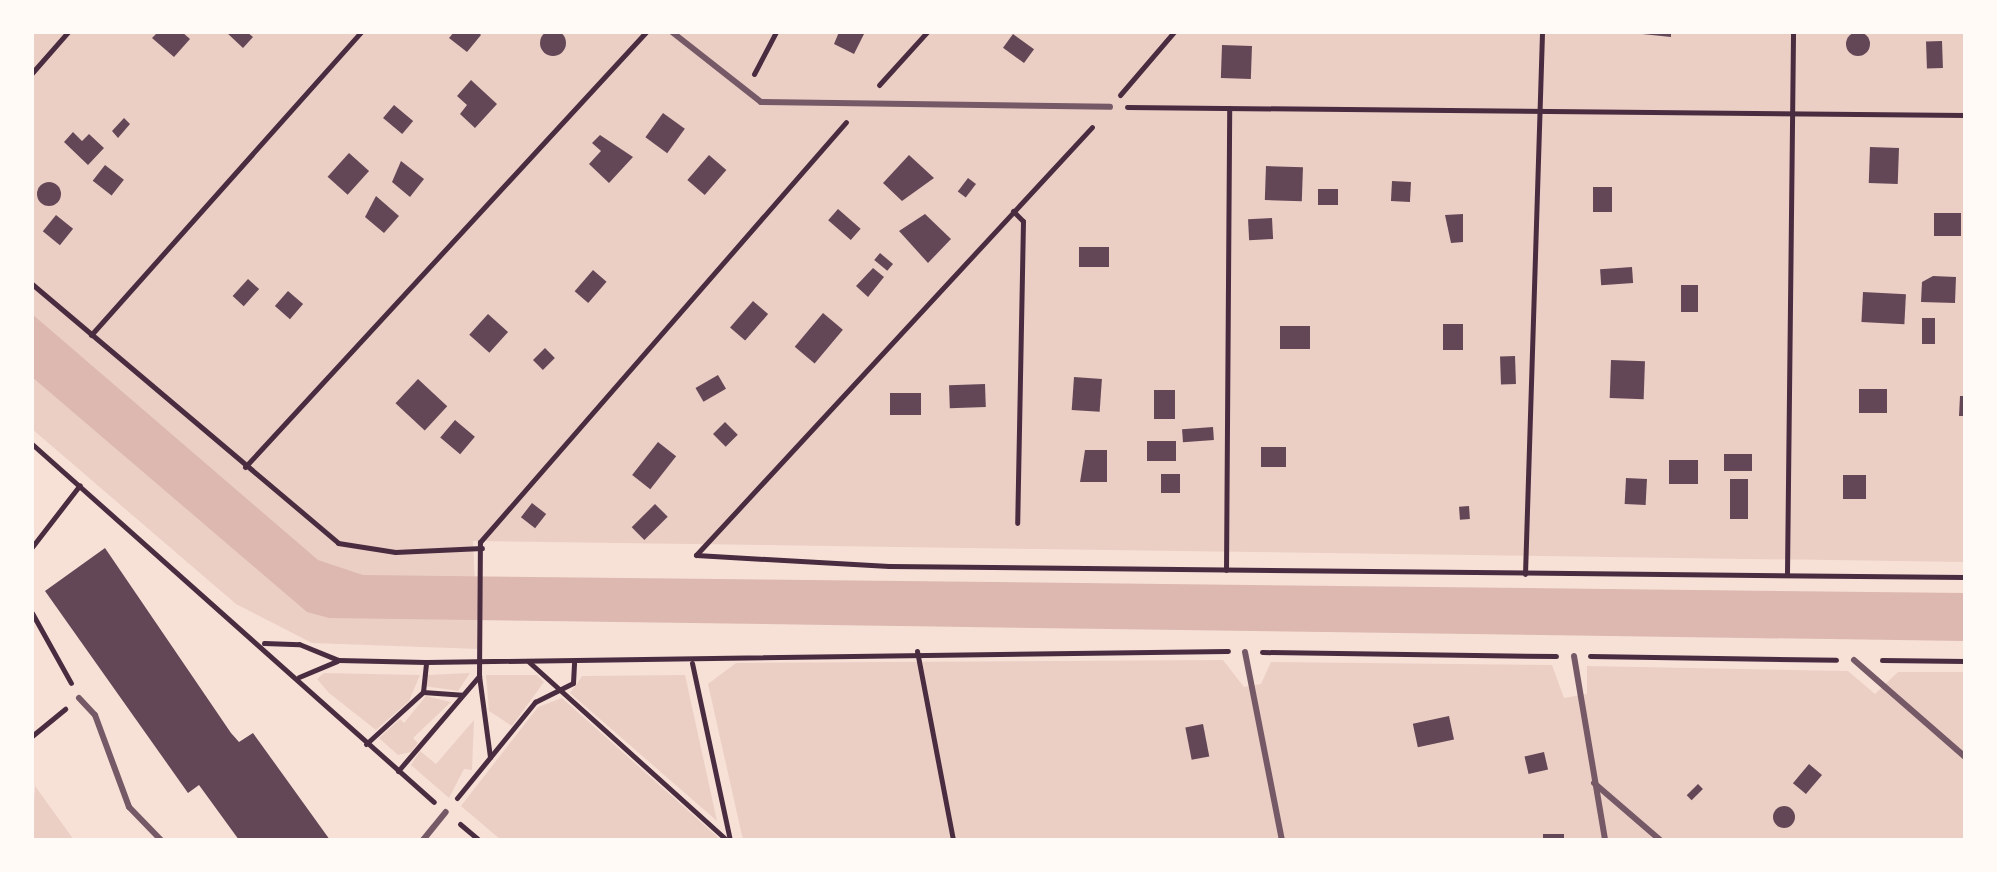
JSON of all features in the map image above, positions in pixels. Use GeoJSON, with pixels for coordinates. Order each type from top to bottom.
{"type":"FeatureCollection","features":[{"type":"Feature","properties":{"kind":"lane"},"geometry":{"type":"LineString","coordinates":[[672,32],[761,102],[1110,107]]}},
{"type":"Feature","properties":{"kind":"lane"},"geometry":{"type":"LineString","coordinates":[[1245,652],[1282,840]]}},
{"type":"Feature","properties":{"kind":"lane"},"geometry":{"type":"LineString","coordinates":[[1574,656],[1605,840]]}},
{"type":"Feature","properties":{"kind":"lane"},"geometry":{"type":"LineString","coordinates":[[1854,660],[1965,757]]}},
{"type":"Feature","properties":{"kind":"lane"},"geometry":{"type":"LineString","coordinates":[[79,698],[95,715],[129,807],[161,840]]}},
{"type":"Feature","properties":{"kind":"lane"},"geometry":{"type":"LineString","coordinates":[[1594,783],[1660,840]]}},
{"type":"Feature","properties":{"kind":"lane"},"geometry":{"type":"LineString","coordinates":[[423,840],[446,812]]}},
{"type":"Feature","properties":{"kind":"path"},"geometry":{"type":"LineString","coordinates":[[32,73],[68,32]]}},
{"type":"Feature","properties":{"kind":"path"},"geometry":{"type":"LineString","coordinates":[[91,335],[361,32]]}},
{"type":"Feature","properties":{"kind":"path"},"geometry":{"type":"LineString","coordinates":[[245,467],[646,32]]}},
{"type":"Feature","properties":{"kind":"path"},"geometry":{"type":"LineString","coordinates":[[745,92],[776,32]]}},
{"type":"Feature","properties":{"kind":"path"},"geometry":{"type":"LineString","coordinates":[[490,757],[479,676],[480,542],[927,32]]}},
{"type":"Feature","properties":{"kind":"path"},"geometry":{"type":"LineString","coordinates":[[1174,32],[1110,107],[696,555],[889,566],[1965,577]]}},
{"type":"Feature","properties":{"kind":"path"},"geometry":{"type":"LineString","coordinates":[[1525,574],[1542,32]]}},
{"type":"Feature","properties":{"kind":"path"},"geometry":{"type":"LineString","coordinates":[[1787,573],[1793,32]]}},
{"type":"Feature","properties":{"kind":"path"},"geometry":{"type":"LineString","coordinates":[[1110,107],[1965,115]]}},
{"type":"Feature","properties":{"kind":"path"},"geometry":{"type":"LineString","coordinates":[[1226,570],[1229,108]]}},
{"type":"Feature","properties":{"kind":"path"},"geometry":{"type":"LineString","coordinates":[[1013,211],[1023,221],[1017,523]]}},
{"type":"Feature","properties":{"kind":"path"},"geometry":{"type":"LineString","coordinates":[[32,284],[245,467],[349,547],[482,548]]}},
{"type":"Feature","properties":{"kind":"path"},"geometry":{"type":"LineString","coordinates":[[32,444],[264,643],[366,744],[479,840]]}},
{"type":"Feature","properties":{"kind":"path"},"geometry":{"type":"LineString","coordinates":[[32,547],[80,485]]}},
{"type":"Feature","properties":{"kind":"path"},"geometry":{"type":"LineString","coordinates":[[32,613],[79,698],[32,736]]}},
{"type":"Feature","properties":{"kind":"path"},"geometry":{"type":"LineString","coordinates":[[264,643],[299,644],[338,660],[481,663],[692,663],[735,653],[917,651],[1965,661]]}},
{"type":"Feature","properties":{"kind":"path"},"geometry":{"type":"LineString","coordinates":[[917,651],[953,840]]}},
{"type":"Feature","properties":{"kind":"path"},"geometry":{"type":"LineString","coordinates":[[299,677],[338,660]]}},
{"type":"Feature","properties":{"kind":"path"},"geometry":{"type":"LineString","coordinates":[[366,744],[423,692],[426,662]]}},
{"type":"Feature","properties":{"kind":"path"},"geometry":{"type":"LineString","coordinates":[[529,662],[728,840]]}},
{"type":"Feature","properties":{"kind":"path"},"geometry":{"type":"LineString","coordinates":[[446,812],[535,702],[573,683],[574,663]]}},
{"type":"Feature","properties":{"kind":"path"},"geometry":{"type":"LineString","coordinates":[[692,663],[728,840]]}},
{"type":"Feature","properties":{"kind":"path"},"geometry":{"type":"LineString","coordinates":[[398,771],[479,676]]}},
{"type":"Feature","properties":{"kind":"path"},"geometry":{"type":"LineString","coordinates":[[423,692],[463,695]]}},
{"type":"Feature","properties":{"kind":"shaded area"},"geometry":{"type":"Polygon","coordinates":[[[32,32],[1965,32],[1965,562],[473,541],[478,649],[312,643],[236,604],[32,429],[32,32]]]}},
{"type":"Feature","properties":{"kind":"shaded area"},"geometry":{"type":"Polygon","coordinates":[[[32,314],[318,560],[363,575],[1965,593],[1965,641],[329,618],[307,612],[32,377],[32,314]]]}},
{"type":"Feature","properties":{"kind":"shaded area"},"geometry":{"type":"Polygon","coordinates":[[[1223,660],[1244,687],[1261,684],[1271,662],[1552,665],[1564,698],[1587,694],[1587,666],[1848,671],[1875,694],[1898,672],[1965,672],[1965,840],[743,840],[708,684],[736,663],[1223,660]]]}},
{"type":"Feature","properties":{"kind":"shaded area"},"geometry":{"type":"Polygon","coordinates":[[[324,673],[420,675],[409,701],[376,730],[329,693],[317,679],[324,673]]]}},
{"type":"Feature","properties":{"kind":"shaded area"},"geometry":{"type":"Polygon","coordinates":[[[470,673],[458,691],[424,686],[427,675],[470,673]]]}},
{"type":"Feature","properties":{"kind":"shaded area"},"geometry":{"type":"Polygon","coordinates":[[[486,675],[537,675],[544,682],[512,726],[489,711],[486,675]]]}},
{"type":"Feature","properties":{"kind":"shaded area"},"geometry":{"type":"Polygon","coordinates":[[[685,675],[717,821],[570,693],[582,676],[685,675]]]}},
{"type":"Feature","properties":{"kind":"shaded area"},"geometry":{"type":"Polygon","coordinates":[[[426,696],[451,702],[413,738],[418,743],[411,752],[398,755],[379,738],[400,719],[404,723],[426,696]]]}},
{"type":"Feature","properties":{"kind":"shaded area"},"geometry":{"type":"Polygon","coordinates":[[[562,698],[721,840],[501,840],[461,806],[538,707],[562,698]]]}},
{"type":"Feature","properties":{"kind":"shaded area"},"geometry":{"type":"Polygon","coordinates":[[[474,720],[472,770],[464,769],[449,798],[411,765],[420,751],[436,764],[474,720]]]}},
{"type":"Feature","properties":{"kind":"shaded area"},"geometry":{"type":"Polygon","coordinates":[[[35,786],[74,840],[32,840],[35,786]]]}},
{"type":"Feature","properties":{"kind":"building"},"geometry":{"type":"Polygon","coordinates":[[[553,30],[562,34],[566,43],[562,52],[553,56],[544,52],[540,43],[544,34],[553,30]]]}},
{"type":"Feature","properties":{"kind":"building"},"geometry":{"type":"Polygon","coordinates":[[[158,32],[182,32],[190,39],[174,57],[152,38],[158,32]]]}},
{"type":"Feature","properties":{"kind":"building"},"geometry":{"type":"Polygon","coordinates":[[[226,32],[247,32],[253,37],[243,48],[226,32]]]}},
{"type":"Feature","properties":{"kind":"building"},"geometry":{"type":"Polygon","coordinates":[[[454,32],[478,32],[481,35],[467,52],[449,38],[454,32]]]}},
{"type":"Feature","properties":{"kind":"building"},"geometry":{"type":"Polygon","coordinates":[[[839,32],[865,32],[854,54],[834,44],[839,32]]]}},
{"type":"Feature","properties":{"kind":"building"},"geometry":{"type":"Polygon","coordinates":[[[1623,32],[1671,32],[1671,37],[1623,32]]]}},
{"type":"Feature","properties":{"kind":"building"},"geometry":{"type":"Polygon","coordinates":[[[1858,32],[1866,36],[1870,44],[1866,52],[1858,56],[1850,52],[1846,44],[1850,36],[1858,32]]]}},
{"type":"Feature","properties":{"kind":"building"},"geometry":{"type":"Polygon","coordinates":[[[1013,34],[1034,49],[1024,63],[1003,48],[1013,34]]]}},
{"type":"Feature","properties":{"kind":"building"},"geometry":{"type":"Polygon","coordinates":[[[1942,41],[1943,68],[1927,69],[1926,42],[1942,41]]]}},
{"type":"Feature","properties":{"kind":"building"},"geometry":{"type":"Polygon","coordinates":[[[1222,45],[1252,46],[1251,79],[1221,78],[1222,45]]]}},
{"type":"Feature","properties":{"kind":"building"},"geometry":{"type":"Polygon","coordinates":[[[471,80],[497,104],[475,128],[460,114],[467,105],[457,96],[471,80]]]}},
{"type":"Feature","properties":{"kind":"building"},"geometry":{"type":"Polygon","coordinates":[[[394,105],[413,121],[402,134],[383,118],[394,105]]]}},
{"type":"Feature","properties":{"kind":"building"},"geometry":{"type":"Polygon","coordinates":[[[663,113],[685,129],[667,153],[645,137],[663,113]]]}},
{"type":"Feature","properties":{"kind":"building"},"geometry":{"type":"Polygon","coordinates":[[[124,118],[130,124],[118,138],[112,131],[124,118]]]}},
{"type":"Feature","properties":{"kind":"building"},"geometry":{"type":"Polygon","coordinates":[[[73,132],[82,141],[89,134],[104,148],[88,165],[64,142],[73,132]]]}},
{"type":"Feature","properties":{"kind":"building"},"geometry":{"type":"Polygon","coordinates":[[[600,135],[633,157],[609,183],[589,164],[601,151],[592,143],[600,135]]]}},
{"type":"Feature","properties":{"kind":"building"},"geometry":{"type":"Polygon","coordinates":[[[1870,147],[1899,148],[1898,184],[1869,183],[1870,147]]]}},
{"type":"Feature","properties":{"kind":"building"},"geometry":{"type":"Polygon","coordinates":[[[349,153],[369,171],[348,195],[328,177],[349,153]]]}},
{"type":"Feature","properties":{"kind":"building"},"geometry":{"type":"Polygon","coordinates":[[[709,155],[726,170],[705,195],[687,180],[709,155]]]}},
{"type":"Feature","properties":{"kind":"building"},"geometry":{"type":"Polygon","coordinates":[[[909,155],[934,178],[902,201],[883,183],[909,155]]]}},
{"type":"Feature","properties":{"kind":"building"},"geometry":{"type":"Polygon","coordinates":[[[401,161],[424,179],[410,197],[392,182],[401,161]]]}},
{"type":"Feature","properties":{"kind":"building"},"geometry":{"type":"Polygon","coordinates":[[[105,165],[124,180],[112,196],[93,181],[105,165]]]}},
{"type":"Feature","properties":{"kind":"building"},"geometry":{"type":"Polygon","coordinates":[[[1266,166],[1303,167],[1302,201],[1265,200],[1266,166]]]}},
{"type":"Feature","properties":{"kind":"building"},"geometry":{"type":"Polygon","coordinates":[[[968,178],[976,184],[966,198],[958,192],[968,178]]]}},
{"type":"Feature","properties":{"kind":"building"},"geometry":{"type":"Polygon","coordinates":[[[1392,181],[1411,182],[1410,202],[1391,201],[1392,181]]]}},
{"type":"Feature","properties":{"kind":"building"},"geometry":{"type":"Polygon","coordinates":[[[49,182],[60,189],[61,194],[54,205],[49,206],[38,199],[37,194],[44,183],[49,182]]]}},
{"type":"Feature","properties":{"kind":"building"},"geometry":{"type":"Polygon","coordinates":[[[1593,187],[1612,187],[1612,212],[1593,212],[1593,187]]]}},
{"type":"Feature","properties":{"kind":"building"},"geometry":{"type":"Polygon","coordinates":[[[1318,189],[1338,189],[1338,205],[1318,205],[1318,189]]]}},
{"type":"Feature","properties":{"kind":"building"},"geometry":{"type":"Polygon","coordinates":[[[376,196],[399,216],[384,233],[365,217],[376,196]]]}},
{"type":"Feature","properties":{"kind":"building"},"geometry":{"type":"Polygon","coordinates":[[[838,209],[861,229],[851,240],[828,220],[838,209]]]}},
{"type":"Feature","properties":{"kind":"building"},"geometry":{"type":"Polygon","coordinates":[[[1934,213],[1961,213],[1961,236],[1934,236],[1934,213]]]}},
{"type":"Feature","properties":{"kind":"building"},"geometry":{"type":"Polygon","coordinates":[[[925,214],[951,239],[928,263],[899,231],[925,214]]]}},
{"type":"Feature","properties":{"kind":"building"},"geometry":{"type":"Polygon","coordinates":[[[1463,214],[1463,242],[1451,243],[1445,215],[1463,214]]]}},
{"type":"Feature","properties":{"kind":"building"},"geometry":{"type":"Polygon","coordinates":[[[56,215],[73,229],[60,245],[43,231],[56,215]]]}},
{"type":"Feature","properties":{"kind":"building"},"geometry":{"type":"Polygon","coordinates":[[[1272,218],[1273,239],[1249,240],[1248,219],[1272,218]]]}},
{"type":"Feature","properties":{"kind":"building"},"geometry":{"type":"Polygon","coordinates":[[[1079,247],[1109,247],[1109,267],[1079,267],[1079,247]]]}},
{"type":"Feature","properties":{"kind":"building"},"geometry":{"type":"Polygon","coordinates":[[[880,253],[893,264],[887,271],[874,260],[880,253]]]}},
{"type":"Feature","properties":{"kind":"building"},"geometry":{"type":"Polygon","coordinates":[[[1632,267],[1633,283],[1601,285],[1600,269],[1632,267]]]}},
{"type":"Feature","properties":{"kind":"building"},"geometry":{"type":"Polygon","coordinates":[[[873,268],[884,277],[868,297],[856,286],[873,268]]]}},
{"type":"Feature","properties":{"kind":"building"},"geometry":{"type":"Polygon","coordinates":[[[593,270],[607,282],[588,303],[575,291],[593,270]]]}},
{"type":"Feature","properties":{"kind":"building"},"geometry":{"type":"Polygon","coordinates":[[[1933,276],[1956,277],[1955,303],[1921,302],[1922,282],[1933,276]]]}},
{"type":"Feature","properties":{"kind":"building"},"geometry":{"type":"Polygon","coordinates":[[[248,279],[259,289],[244,306],[233,296],[248,279]]]}},
{"type":"Feature","properties":{"kind":"building"},"geometry":{"type":"Polygon","coordinates":[[[1681,285],[1698,285],[1698,312],[1681,312],[1681,285]]]}},
{"type":"Feature","properties":{"kind":"building"},"geometry":{"type":"Polygon","coordinates":[[[288,291],[303,304],[290,319],[275,306],[288,291]]]}},
{"type":"Feature","properties":{"kind":"building"},"geometry":{"type":"Polygon","coordinates":[[[1863,292],[1906,294],[1904,324],[1861,322],[1863,292]]]}},
{"type":"Feature","properties":{"kind":"building"},"geometry":{"type":"Polygon","coordinates":[[[753,301],[768,314],[745,341],[730,327],[753,301]]]}},
{"type":"Feature","properties":{"kind":"building"},"geometry":{"type":"Polygon","coordinates":[[[823,313],[843,330],[815,363],[795,347],[823,313]]]}},
{"type":"Feature","properties":{"kind":"building"},"geometry":{"type":"Polygon","coordinates":[[[488,314],[508,332],[489,353],[469,335],[488,314]]]}},
{"type":"Feature","properties":{"kind":"building"},"geometry":{"type":"Polygon","coordinates":[[[1922,318],[1935,318],[1935,344],[1922,344],[1922,318]]]}},
{"type":"Feature","properties":{"kind":"building"},"geometry":{"type":"Polygon","coordinates":[[[1443,324],[1463,324],[1463,350],[1443,350],[1443,324]]]}},
{"type":"Feature","properties":{"kind":"building"},"geometry":{"type":"Polygon","coordinates":[[[1280,326],[1310,326],[1310,349],[1280,349],[1280,326]]]}},
{"type":"Feature","properties":{"kind":"building"},"geometry":{"type":"Polygon","coordinates":[[[545,348],[555,358],[543,370],[533,360],[545,348]]]}},
{"type":"Feature","properties":{"kind":"building"},"geometry":{"type":"Polygon","coordinates":[[[1515,356],[1516,384],[1501,385],[1500,357],[1515,356]]]}},
{"type":"Feature","properties":{"kind":"building"},"geometry":{"type":"Polygon","coordinates":[[[1611,360],[1645,361],[1644,399],[1610,398],[1611,360]]]}},
{"type":"Feature","properties":{"kind":"building"},"geometry":{"type":"Polygon","coordinates":[[[718,375],[726,389],[703,402],[695,388],[718,375]]]}},
{"type":"Feature","properties":{"kind":"building"},"geometry":{"type":"Polygon","coordinates":[[[1074,377],[1102,379],[1100,412],[1072,410],[1074,377]]]}},
{"type":"Feature","properties":{"kind":"building"},"geometry":{"type":"Polygon","coordinates":[[[418,379],[447,406],[425,430],[395,403],[418,379]]]}},
{"type":"Feature","properties":{"kind":"building"},"geometry":{"type":"Polygon","coordinates":[[[985,384],[986,407],[950,408],[949,385],[985,384]]]}},
{"type":"Feature","properties":{"kind":"building"},"geometry":{"type":"Polygon","coordinates":[[[1859,389],[1887,389],[1887,413],[1859,413],[1859,389]]]}},
{"type":"Feature","properties":{"kind":"building"},"geometry":{"type":"Polygon","coordinates":[[[1154,390],[1175,390],[1175,419],[1154,419],[1154,390]]]}},
{"type":"Feature","properties":{"kind":"building"},"geometry":{"type":"Polygon","coordinates":[[[890,393],[921,393],[921,415],[890,415],[890,393]]]}},
{"type":"Feature","properties":{"kind":"building"},"geometry":{"type":"Polygon","coordinates":[[[1960,396],[1965,396],[1965,416],[1959,416],[1960,396]]]}},
{"type":"Feature","properties":{"kind":"building"},"geometry":{"type":"Polygon","coordinates":[[[455,420],[475,437],[460,454],[440,438],[455,420]]]}},
{"type":"Feature","properties":{"kind":"building"},"geometry":{"type":"Polygon","coordinates":[[[725,422],[738,435],[726,447],[713,434],[725,422]]]}},
{"type":"Feature","properties":{"kind":"building"},"geometry":{"type":"Polygon","coordinates":[[[1213,427],[1214,440],[1183,442],[1182,429],[1213,427]]]}},
{"type":"Feature","properties":{"kind":"building"},"geometry":{"type":"Polygon","coordinates":[[[1147,441],[1176,441],[1176,461],[1147,461],[1147,441]]]}},
{"type":"Feature","properties":{"kind":"building"},"geometry":{"type":"Polygon","coordinates":[[[658,442],[676,456],[650,489],[632,475],[658,442]]]}},
{"type":"Feature","properties":{"kind":"building"},"geometry":{"type":"Polygon","coordinates":[[[1261,447],[1286,447],[1286,467],[1261,467],[1261,447]]]}},
{"type":"Feature","properties":{"kind":"building"},"geometry":{"type":"Polygon","coordinates":[[[1085,450],[1107,450],[1107,482],[1080,482],[1085,450]]]}},
{"type":"Feature","properties":{"kind":"building"},"geometry":{"type":"Polygon","coordinates":[[[1724,454],[1752,454],[1752,471],[1724,471],[1724,454]]]}},
{"type":"Feature","properties":{"kind":"building"},"geometry":{"type":"Polygon","coordinates":[[[1669,460],[1698,460],[1698,484],[1669,484],[1669,460]]]}},
{"type":"Feature","properties":{"kind":"building"},"geometry":{"type":"Polygon","coordinates":[[[1161,474],[1180,474],[1180,493],[1161,493],[1161,474]]]}},
{"type":"Feature","properties":{"kind":"building"},"geometry":{"type":"Polygon","coordinates":[[[1843,475],[1866,475],[1866,499],[1843,499],[1843,475]]]}},
{"type":"Feature","properties":{"kind":"building"},"geometry":{"type":"Polygon","coordinates":[[[1626,478],[1647,479],[1646,505],[1625,504],[1626,478]]]}},
{"type":"Feature","properties":{"kind":"building"},"geometry":{"type":"Polygon","coordinates":[[[1730,479],[1748,479],[1748,519],[1730,519],[1730,479]]]}},
{"type":"Feature","properties":{"kind":"building"},"geometry":{"type":"Polygon","coordinates":[[[532,503],[546,514],[535,528],[521,517],[532,503]]]}},
{"type":"Feature","properties":{"kind":"building"},"geometry":{"type":"Polygon","coordinates":[[[655,504],[668,517],[644,540],[632,527],[655,504]]]}},
{"type":"Feature","properties":{"kind":"building"},"geometry":{"type":"Polygon","coordinates":[[[1469,506],[1470,519],[1460,520],[1459,507],[1469,506]]]}},
{"type":"Feature","properties":{"kind":"building"},"geometry":{"type":"Polygon","coordinates":[[[105,548],[231,733],[239,742],[253,733],[330,840],[239,840],[199,785],[188,793],[45,591],[105,548]]]}},
{"type":"Feature","properties":{"kind":"building"},"geometry":{"type":"Polygon","coordinates":[[[1449,716],[1454,739],[1418,747],[1413,724],[1449,716]]]}},
{"type":"Feature","properties":{"kind":"building"},"geometry":{"type":"Polygon","coordinates":[[[1203,724],[1209,756],[1192,760],[1185,727],[1203,724]]]}},
{"type":"Feature","properties":{"kind":"building"},"geometry":{"type":"Polygon","coordinates":[[[1544,752],[1548,770],[1529,774],[1525,756],[1544,752]]]}},
{"type":"Feature","properties":{"kind":"building"},"geometry":{"type":"Polygon","coordinates":[[[1809,764],[1822,775],[1806,794],[1793,783],[1809,764]]]}},
{"type":"Feature","properties":{"kind":"building"},"geometry":{"type":"Polygon","coordinates":[[[1698,784],[1703,789],[1692,800],[1687,795],[1698,784]]]}},
{"type":"Feature","properties":{"kind":"building"},"geometry":{"type":"Polygon","coordinates":[[[1784,806],[1795,817],[1784,828],[1773,817],[1784,806]]]}},
{"type":"Feature","properties":{"kind":"building"},"geometry":{"type":"Polygon","coordinates":[[[1543,834],[1564,834],[1564,840],[1543,840],[1543,834]]]}}]}
